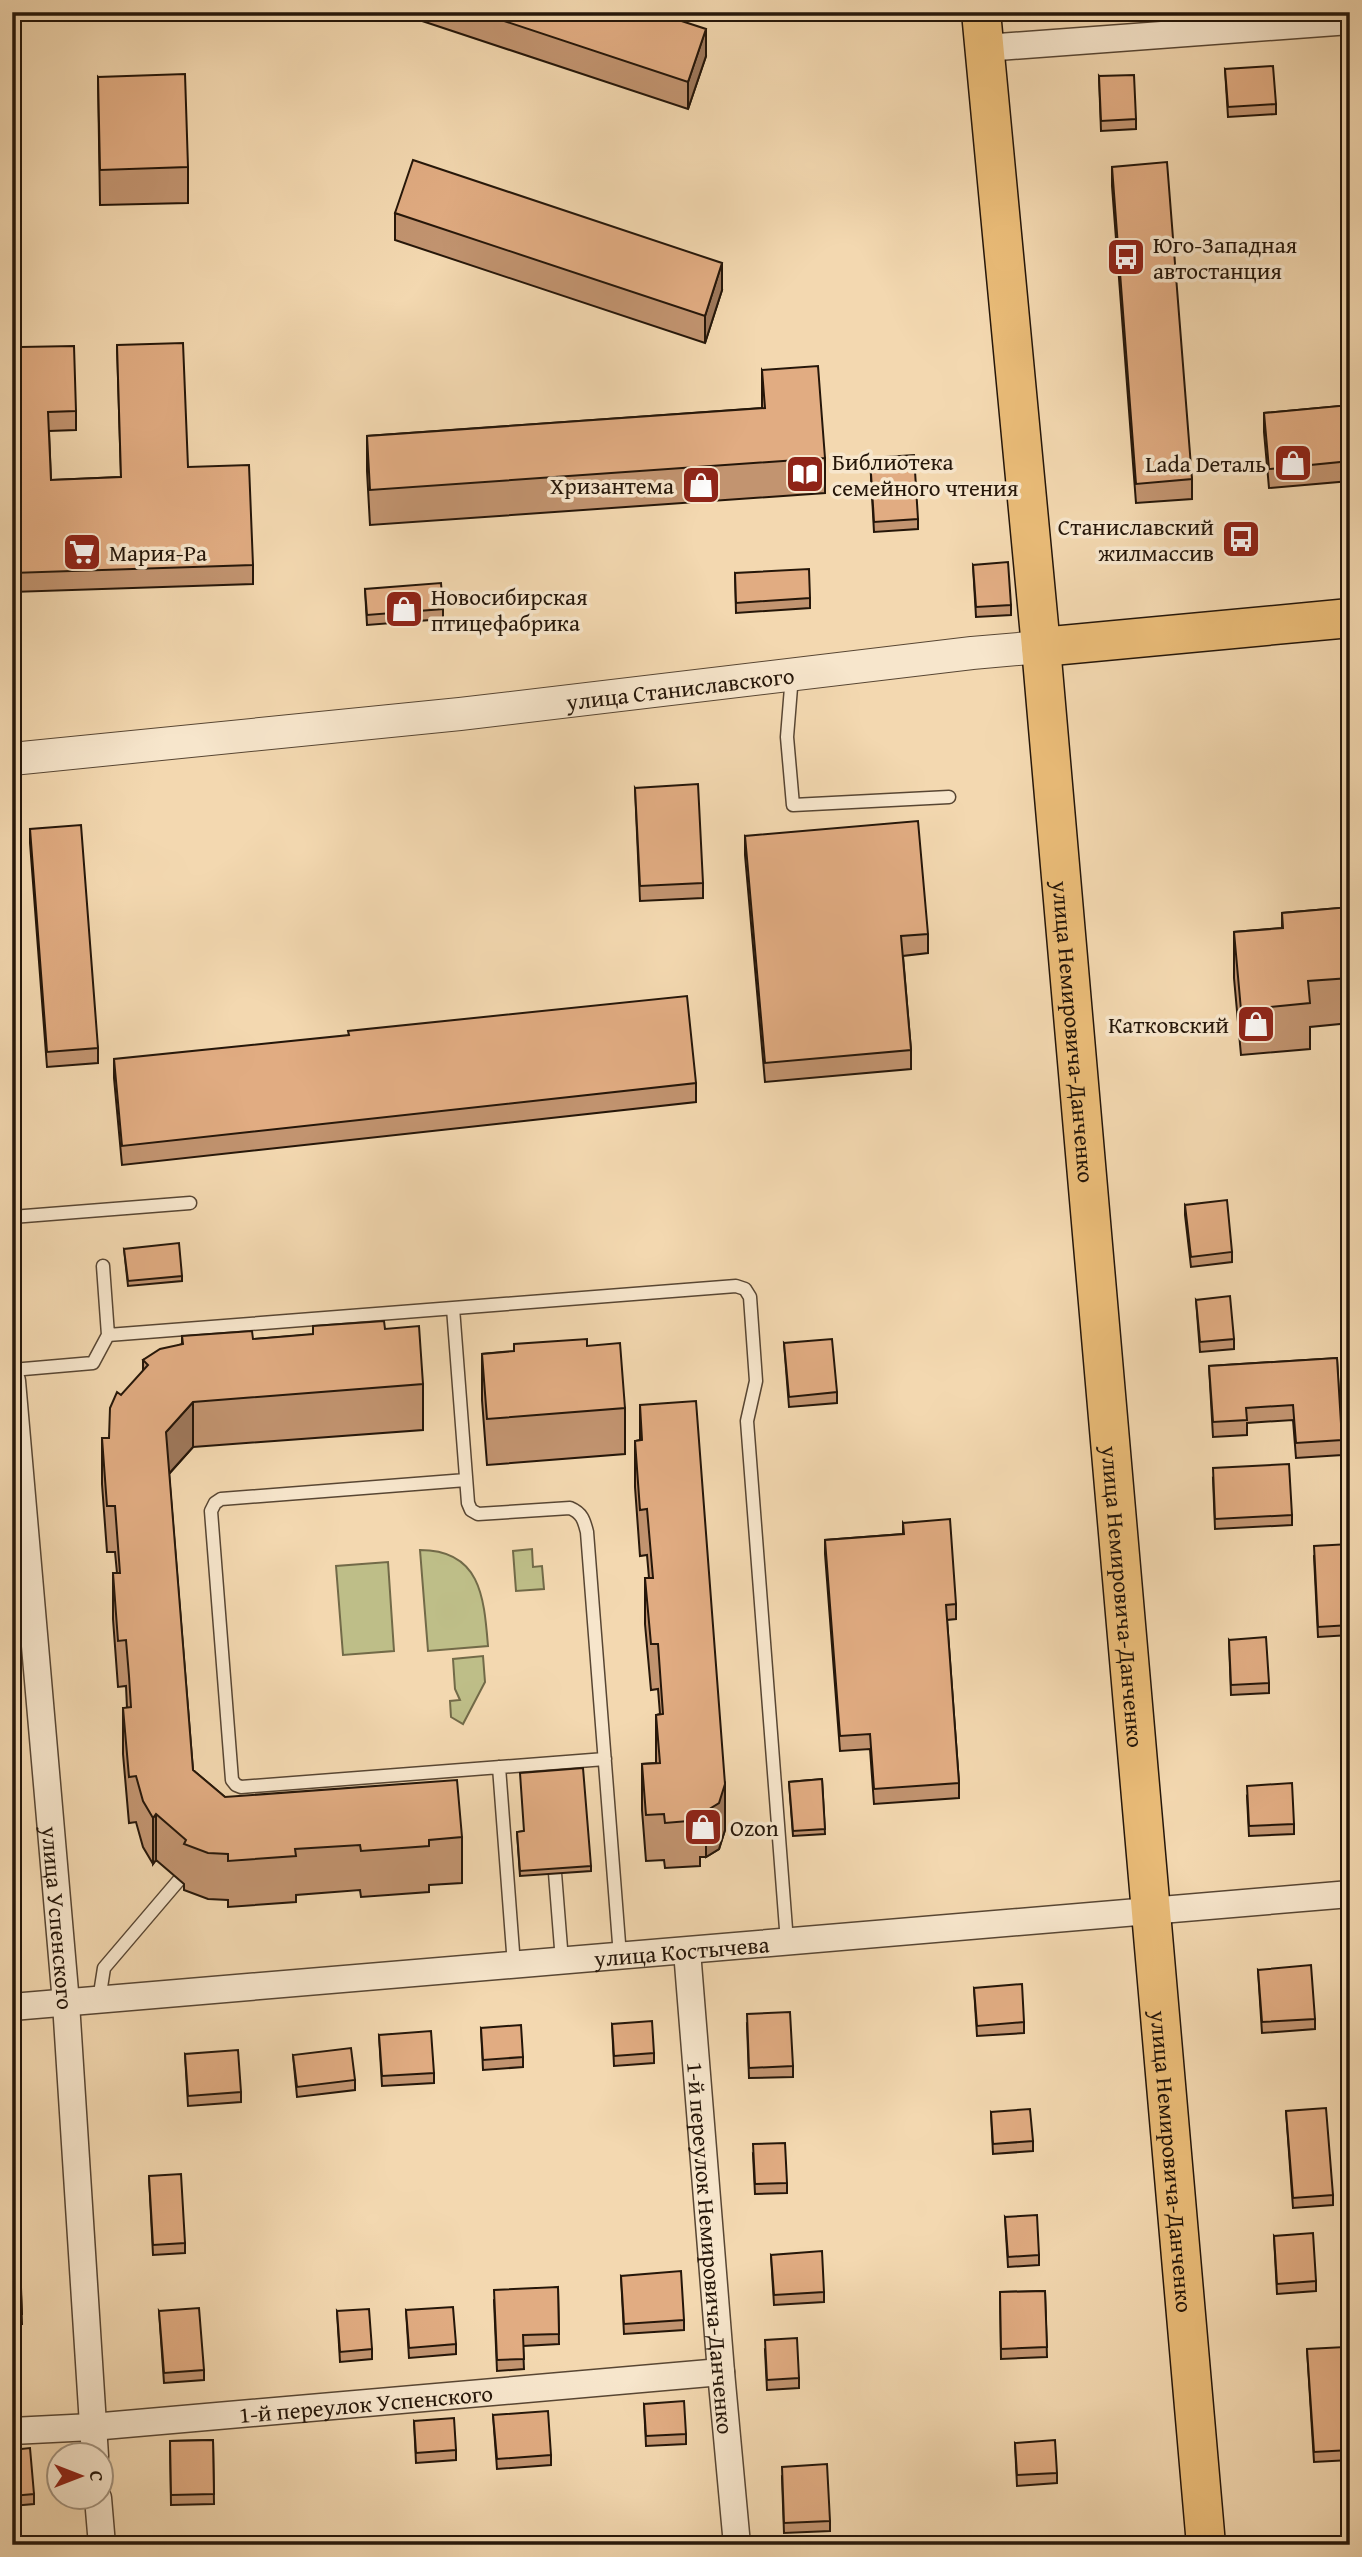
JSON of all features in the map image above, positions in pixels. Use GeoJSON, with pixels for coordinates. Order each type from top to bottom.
{"type":"FeatureCollection","features":[{"type":"Feature","properties":{"kind":"main road","name":"улица Немировича-Данченко"},"geometry":{"type":"LineString","coordinates":[[983,30],[1041,647],[1206,2544]]}},
{"type":"Feature","properties":{"kind":"main road","name":"улица Станиславского"},"geometry":{"type":"LineString","coordinates":[[1041,647],[1350,618]]}},
{"type":"Feature","properties":{"kind":"street"},"geometry":{"type":"LineString","coordinates":[[983,30],[1350,21]]}},
{"type":"Feature","properties":{"kind":"street","name":"улица Станиславского"},"geometry":{"type":"LineString","coordinates":[[12,759],[460,714],[1041,647]]}},
{"type":"Feature","properties":{"kind":"street","name":"улица Успенского"},"geometry":{"type":"LineString","coordinates":[[12,1381],[24,1656],[66,2003],[94,2442]]}},
{"type":"Feature","properties":{"kind":"street","name":"улица Костычева"},"geometry":{"type":"LineString","coordinates":[[12,2007],[1350,1894]]}},
{"type":"Feature","properties":{"kind":"street","name":"1-й переулок Немировича-Данченко"},"geometry":{"type":"LineString","coordinates":[[687,1951],[737,2545]]}},
{"type":"Feature","properties":{"kind":"street","name":"1-й переулок Успенского"},"geometry":{"type":"LineString","coordinates":[[12,2431],[92,2427],[721,2372]]}},
{"type":"Feature","properties":{"kind":"street"},"geometry":{"type":"LineString","coordinates":[[99,2512],[102,2545]]}},
{"type":"Feature","properties":{"kind":"street"},"geometry":{"type":"LineString","coordinates":[[1198,2545],[1206,2544]]}},
{"type":"Feature","properties":{"kind":"lane"},"geometry":{"type":"LineString","coordinates":[[792,675],[787,737],[793,805],[949,797]]}},
{"type":"Feature","properties":{"kind":"lane"},"geometry":{"type":"LineString","coordinates":[[12,1217],[190,1203]]}},
{"type":"Feature","properties":{"kind":"lane"},"geometry":{"type":"LineString","coordinates":[[12,1370],[93,1363],[108,1335],[103,1266]]}},
{"type":"Feature","properties":{"kind":"lane"},"geometry":{"type":"LineString","coordinates":[[108,1335],[736,1286],[745,1289],[750,1297],[756,1381],[747,1421],[788,1943]]}},
{"type":"Feature","properties":{"kind":"lane"},"geometry":{"type":"LineString","coordinates":[[453,1308],[468,1503],[471,1510],[478,1514],[570,1508],[578,1511],[583,1518],[587,1532],[620,1956]]}},
{"type":"Feature","properties":{"kind":"lane"},"geometry":{"type":"LineString","coordinates":[[466,1480],[221,1499],[215,1503],[211,1511],[234,1791],[241,1787],[605,1759]]}},
{"type":"Feature","properties":{"kind":"lane"},"geometry":{"type":"LineString","coordinates":[[499,1767],[514,1965]]}},
{"type":"Feature","properties":{"kind":"lane"},"geometry":{"type":"LineString","coordinates":[[555,1874],[562,1961]]}},
{"type":"Feature","properties":{"kind":"lane"},"geometry":{"type":"LineString","coordinates":[[99,2000],[104,1968],[179,1880]]}},
{"type":"Feature","properties":{"kind":"green space"},"geometry":{"type":"Polygon","coordinates":[[[532,1549],[533,1567],[542,1566],[544,1589],[516,1591],[513,1551],[532,1549]]]}},
{"type":"Feature","properties":{"kind":"green space"},"geometry":{"type":"Polygon","coordinates":[[[420,1550],[440,1552],[456,1558],[467,1568],[481,1595],[488,1646],[428,1651],[420,1550]]]}},
{"type":"Feature","properties":{"kind":"green space"},"geometry":{"type":"Polygon","coordinates":[[[388,1562],[394,1651],[343,1655],[336,1566],[388,1562]]]}},
{"type":"Feature","properties":{"kind":"green space"},"geometry":{"type":"Polygon","coordinates":[[[483,1656],[485,1682],[463,1724],[451,1717],[450,1701],[460,1700],[455,1689],[453,1659],[483,1656]]]}},
{"type":"Feature","properties":{"kind":"building"},"geometry":{"type":"Polygon","coordinates":[[[477,12],[654,12],[706,29],[688,82],[477,12]]]}},
{"type":"Feature","properties":{"kind":"building"},"geometry":{"type":"Polygon","coordinates":[[[1273,66],[1276,104],[1228,107],[1225,69],[1273,66]]]}},
{"type":"Feature","properties":{"kind":"building"},"geometry":{"type":"Polygon","coordinates":[[[185,74],[188,167],[100,170],[98,77],[185,74]]]}},
{"type":"Feature","properties":{"kind":"building"},"geometry":{"type":"Polygon","coordinates":[[[1134,75],[1136,119],[1101,121],[1099,76],[1134,75]]]}},
{"type":"Feature","properties":{"kind":"building"},"geometry":{"type":"Polygon","coordinates":[[[413,160],[722,263],[705,316],[395,213],[413,160]]]}},
{"type":"Feature","properties":{"kind":"building"},"geometry":{"type":"Polygon","coordinates":[[[1167,162],[1192,479],[1136,484],[1112,167],[1167,162]]]}},
{"type":"Feature","properties":{"kind":"building"},"geometry":{"type":"Polygon","coordinates":[[[20,300],[21,347],[74,346],[76,411],[48,412],[51,480],[121,477],[117,345],[183,343],[188,467],[249,465],[253,565],[12,573],[12,301],[20,300]]]}},
{"type":"Feature","properties":{"kind":"building"},"geometry":{"type":"Polygon","coordinates":[[[818,366],[825,458],[370,490],[367,436],[765,408],[762,370],[818,366]]]}},
{"type":"Feature","properties":{"kind":"building"},"geometry":{"type":"Polygon","coordinates":[[[1350,405],[1350,461],[1269,469],[1264,413],[1350,405]]]}},
{"type":"Feature","properties":{"kind":"building"},"geometry":{"type":"Polygon","coordinates":[[[914,455],[918,519],[874,522],[870,458],[914,455]]]}},
{"type":"Feature","properties":{"kind":"building"},"geometry":{"type":"Polygon","coordinates":[[[1008,562],[1011,605],[976,607],[973,565],[1008,562]]]}},
{"type":"Feature","properties":{"kind":"building"},"geometry":{"type":"Polygon","coordinates":[[[809,569],[810,598],[736,603],[735,573],[809,569]]]}},
{"type":"Feature","properties":{"kind":"building","name":"Новосибирская птицефабрика"},"geometry":{"type":"Polygon","coordinates":[[[441,583],[443,609],[367,615],[365,589],[441,583]]]}},
{"type":"Feature","properties":{"kind":"building"},"geometry":{"type":"Polygon","coordinates":[[[698,784],[703,883],[640,886],[635,788],[698,784]]]}},
{"type":"Feature","properties":{"kind":"building"},"geometry":{"type":"Polygon","coordinates":[[[918,821],[928,934],[901,936],[911,1050],[765,1063],[745,836],[918,821]]]}},
{"type":"Feature","properties":{"kind":"building"},"geometry":{"type":"Polygon","coordinates":[[[81,825],[98,1048],[47,1052],[30,829],[81,825]]]}},
{"type":"Feature","properties":{"kind":"building"},"geometry":{"type":"Polygon","coordinates":[[[1350,907],[1350,978],[1308,981],[1310,1003],[1241,1010],[1234,932],[1283,928],[1282,913],[1350,907]]]}},
{"type":"Feature","properties":{"kind":"building"},"geometry":{"type":"Polygon","coordinates":[[[687,996],[696,1083],[122,1146],[114,1059],[349,1035],[348,1031],[687,996]]]}},
{"type":"Feature","properties":{"kind":"building"},"geometry":{"type":"Polygon","coordinates":[[[1227,1200],[1232,1252],[1191,1257],[1185,1205],[1227,1200]]]}},
{"type":"Feature","properties":{"kind":"building"},"geometry":{"type":"Polygon","coordinates":[[[179,1243],[182,1276],[128,1281],[124,1249],[179,1243]]]}},
{"type":"Feature","properties":{"kind":"building"},"geometry":{"type":"Polygon","coordinates":[[[1230,1296],[1234,1339],[1200,1342],[1196,1300],[1230,1296]]]}},
{"type":"Feature","properties":{"kind":"building"},"geometry":{"type":"Polygon","coordinates":[[[384,1321],[385,1329],[419,1326],[423,1384],[193,1402],[166,1432],[193,1770],[225,1797],[457,1780],[462,1837],[429,1840],[429,1846],[361,1851],[360,1845],[295,1849],[296,1856],[228,1861],[228,1854],[208,1853],[184,1844],[186,1840],[156,1814],[153,1818],[143,1801],[136,1776],[129,1777],[123,1708],[131,1707],[129,1676],[126,1640],[118,1641],[113,1573],[120,1573],[115,1506],[107,1506],[102,1438],[109,1438],[110,1408],[117,1392],[121,1395],[148,1365],[143,1360],[160,1349],[183,1344],[182,1336],[252,1331],[253,1339],[313,1334],[313,1326],[384,1321]]]}},
{"type":"Feature","properties":{"kind":"building"},"geometry":{"type":"Polygon","coordinates":[[[587,1339],[587,1346],[620,1343],[625,1408],[487,1419],[482,1354],[514,1351],[514,1344],[587,1339]]]}},
{"type":"Feature","properties":{"kind":"building"},"geometry":{"type":"Polygon","coordinates":[[[832,1339],[837,1392],[789,1397],[784,1343],[832,1339]]]}},
{"type":"Feature","properties":{"kind":"building"},"geometry":{"type":"Polygon","coordinates":[[[1337,1358],[1342,1440],[1296,1443],[1293,1405],[1246,1408],[1247,1420],[1213,1422],[1209,1366],[1337,1358]]]}},
{"type":"Feature","properties":{"kind":"building"},"geometry":{"type":"Polygon","coordinates":[[[696,1401],[725,1784],[719,1803],[706,1811],[700,1811],[700,1820],[665,1823],[664,1814],[646,1815],[642,1764],[660,1763],[656,1715],[663,1714],[658,1644],[651,1644],[645,1578],[653,1578],[647,1509],[640,1510],[635,1441],[642,1440],[640,1405],[696,1401]]]}},
{"type":"Feature","properties":{"kind":"building"},"geometry":{"type":"Polygon","coordinates":[[[1289,1464],[1292,1515],[1215,1519],[1213,1468],[1289,1464]]]}},
{"type":"Feature","properties":{"kind":"building"},"geometry":{"type":"Polygon","coordinates":[[[950,1519],[956,1604],[946,1605],[959,1783],[874,1789],[870,1734],[840,1736],[825,1540],[904,1534],[903,1523],[950,1519]]]}},
{"type":"Feature","properties":{"kind":"building"},"geometry":{"type":"Polygon","coordinates":[[[1350,1544],[1350,1625],[1318,1627],[1314,1546],[1350,1544]]]}},
{"type":"Feature","properties":{"kind":"building"},"geometry":{"type":"Polygon","coordinates":[[[1266,1637],[1269,1683],[1231,1685],[1229,1640],[1266,1637]]]}},
{"type":"Feature","properties":{"kind":"building"},"geometry":{"type":"Polygon","coordinates":[[[583,1768],[591,1866],[520,1871],[517,1832],[524,1831],[520,1773],[583,1768]]]}},
{"type":"Feature","properties":{"kind":"building"},"geometry":{"type":"Polygon","coordinates":[[[822,1779],[825,1829],[793,1831],[789,1782],[822,1779]]]}},
{"type":"Feature","properties":{"kind":"building"},"geometry":{"type":"Polygon","coordinates":[[[1292,1783],[1294,1824],[1249,1826],[1247,1786],[1292,1783]]]}},
{"type":"Feature","properties":{"kind":"building"},"geometry":{"type":"Polygon","coordinates":[[[1345,1955],[1350,1955],[1350,2019],[1345,1955]]]}},
{"type":"Feature","properties":{"kind":"building"},"geometry":{"type":"Polygon","coordinates":[[[1311,1965],[1315,2019],[1262,2022],[1258,1970],[1311,1965]]]}},
{"type":"Feature","properties":{"kind":"building"},"geometry":{"type":"Polygon","coordinates":[[[1022,1984],[1024,2022],[977,2026],[974,1988],[1022,1984]]]}},
{"type":"Feature","properties":{"kind":"building"},"geometry":{"type":"Polygon","coordinates":[[[790,2012],[793,2066],[749,2068],[747,2014],[790,2012]]]}},
{"type":"Feature","properties":{"kind":"building"},"geometry":{"type":"Polygon","coordinates":[[[652,2021],[654,2053],[614,2056],[612,2024],[652,2021]]]}},
{"type":"Feature","properties":{"kind":"building"},"geometry":{"type":"Polygon","coordinates":[[[521,2025],[523,2057],[483,2060],[481,2028],[521,2025]]]}},
{"type":"Feature","properties":{"kind":"building"},"geometry":{"type":"Polygon","coordinates":[[[431,2031],[434,2073],[382,2076],[379,2035],[431,2031]]]}},
{"type":"Feature","properties":{"kind":"building"},"geometry":{"type":"Polygon","coordinates":[[[351,2048],[355,2080],[297,2087],[293,2055],[351,2048]]]}},
{"type":"Feature","properties":{"kind":"building"},"geometry":{"type":"Polygon","coordinates":[[[238,2050],[241,2092],[188,2096],[185,2054],[238,2050]]]}},
{"type":"Feature","properties":{"kind":"building"},"geometry":{"type":"Polygon","coordinates":[[[1326,2108],[1333,2195],[1293,2198],[1286,2111],[1326,2108]]]}},
{"type":"Feature","properties":{"kind":"building"},"geometry":{"type":"Polygon","coordinates":[[[1030,2109],[1033,2141],[993,2144],[991,2112],[1030,2109]]]}},
{"type":"Feature","properties":{"kind":"building"},"geometry":{"type":"Polygon","coordinates":[[[785,2143],[787,2183],[755,2184],[753,2144],[785,2143]]]}},
{"type":"Feature","properties":{"kind":"building"},"geometry":{"type":"Polygon","coordinates":[[[181,2174],[185,2243],[153,2245],[149,2176],[181,2174]]]}},
{"type":"Feature","properties":{"kind":"building"},"geometry":{"type":"Polygon","coordinates":[[[1037,2215],[1039,2255],[1008,2257],[1005,2217],[1037,2215]]]}},
{"type":"Feature","properties":{"kind":"building"},"geometry":{"type":"Polygon","coordinates":[[[1313,2233],[1316,2281],[1277,2284],[1274,2236],[1313,2233]]]}},
{"type":"Feature","properties":{"kind":"building"},"geometry":{"type":"Polygon","coordinates":[[[19,2235],[22,2314],[12,2314],[12,2236],[19,2235]]]}},
{"type":"Feature","properties":{"kind":"building"},"geometry":{"type":"Polygon","coordinates":[[[822,2251],[824,2292],[774,2295],[771,2255],[822,2251]]]}},
{"type":"Feature","properties":{"kind":"building"},"geometry":{"type":"Polygon","coordinates":[[[681,2271],[684,2320],[624,2324],[621,2276],[681,2271]]]}},
{"type":"Feature","properties":{"kind":"building"},"geometry":{"type":"Polygon","coordinates":[[[558,2287],[559,2334],[523,2335],[524,2359],[497,2360],[494,2290],[558,2287]]]}},
{"type":"Feature","properties":{"kind":"building"},"geometry":{"type":"Polygon","coordinates":[[[1045,2291],[1047,2347],[1001,2349],[1000,2292],[1045,2291]]]}},
{"type":"Feature","properties":{"kind":"building"},"geometry":{"type":"Polygon","coordinates":[[[453,2307],[456,2344],[409,2348],[406,2310],[453,2307]]]}},
{"type":"Feature","properties":{"kind":"building"},"geometry":{"type":"Polygon","coordinates":[[[199,2308],[204,2370],[164,2373],[159,2311],[199,2308]]]}},
{"type":"Feature","properties":{"kind":"building"},"geometry":{"type":"Polygon","coordinates":[[[369,2309],[372,2349],[340,2352],[337,2311],[369,2309]]]}},
{"type":"Feature","properties":{"kind":"building"},"geometry":{"type":"Polygon","coordinates":[[[797,2338],[799,2378],[767,2380],[765,2340],[797,2338]]]}},
{"type":"Feature","properties":{"kind":"building"},"geometry":{"type":"Polygon","coordinates":[[[1345,2347],[1350,2450],[1314,2452],[1307,2349],[1345,2347]]]}},
{"type":"Feature","properties":{"kind":"building"},"geometry":{"type":"Polygon","coordinates":[[[684,2401],[686,2434],[646,2436],[644,2404],[684,2401]]]}},
{"type":"Feature","properties":{"kind":"building"},"geometry":{"type":"Polygon","coordinates":[[[548,2411],[551,2455],[497,2459],[493,2415],[548,2411]]]}},
{"type":"Feature","properties":{"kind":"building"},"geometry":{"type":"Polygon","coordinates":[[[454,2418],[456,2450],[416,2453],[414,2421],[454,2418]]]}},
{"type":"Feature","properties":{"kind":"building"},"geometry":{"type":"Polygon","coordinates":[[[213,2440],[214,2494],[171,2495],[170,2441],[213,2440]]]}},
{"type":"Feature","properties":{"kind":"building"},"geometry":{"type":"Polygon","coordinates":[[[1055,2440],[1057,2473],[1017,2475],[1015,2443],[1055,2440]]]}},
{"type":"Feature","properties":{"kind":"building"},"geometry":{"type":"Polygon","coordinates":[[[30,2448],[34,2494],[12,2496],[12,2450],[30,2448]]]}},
{"type":"Feature","properties":{"kind":"building"},"geometry":{"type":"Polygon","coordinates":[[[827,2464],[830,2521],[784,2523],[782,2467],[827,2464]]]}},
{"type":"Feature","properties":{"kind":"place","name":"Юго-Западная автостанция"},"geometry":{"type":"Point","coordinates":[1126,257]}},
{"type":"Feature","properties":{"kind":"place","name":"Lada Dеталь"},"geometry":{"type":"Point","coordinates":[1293,463]}},
{"type":"Feature","properties":{"kind":"place","name":"Библиотека семейного чтения"},"geometry":{"type":"Point","coordinates":[805,474]}},
{"type":"Feature","properties":{"kind":"place","name":"Хризантема"},"geometry":{"type":"Point","coordinates":[701,485]}},
{"type":"Feature","properties":{"kind":"place","name":"Станиславский жилмассив"},"geometry":{"type":"Point","coordinates":[1241,539]}},
{"type":"Feature","properties":{"kind":"place","name":"Мария-Ра"},"geometry":{"type":"Point","coordinates":[82,552]}},
{"type":"Feature","properties":{"kind":"place","name":"Новосибирская птицефабрика"},"geometry":{"type":"Point","coordinates":[404,609]}},
{"type":"Feature","properties":{"kind":"place","name":"Катковский"},"geometry":{"type":"Point","coordinates":[1256,1024]}},
{"type":"Feature","properties":{"kind":"place","name":"Ozon"},"geometry":{"type":"Point","coordinates":[703,1827]}}]}
